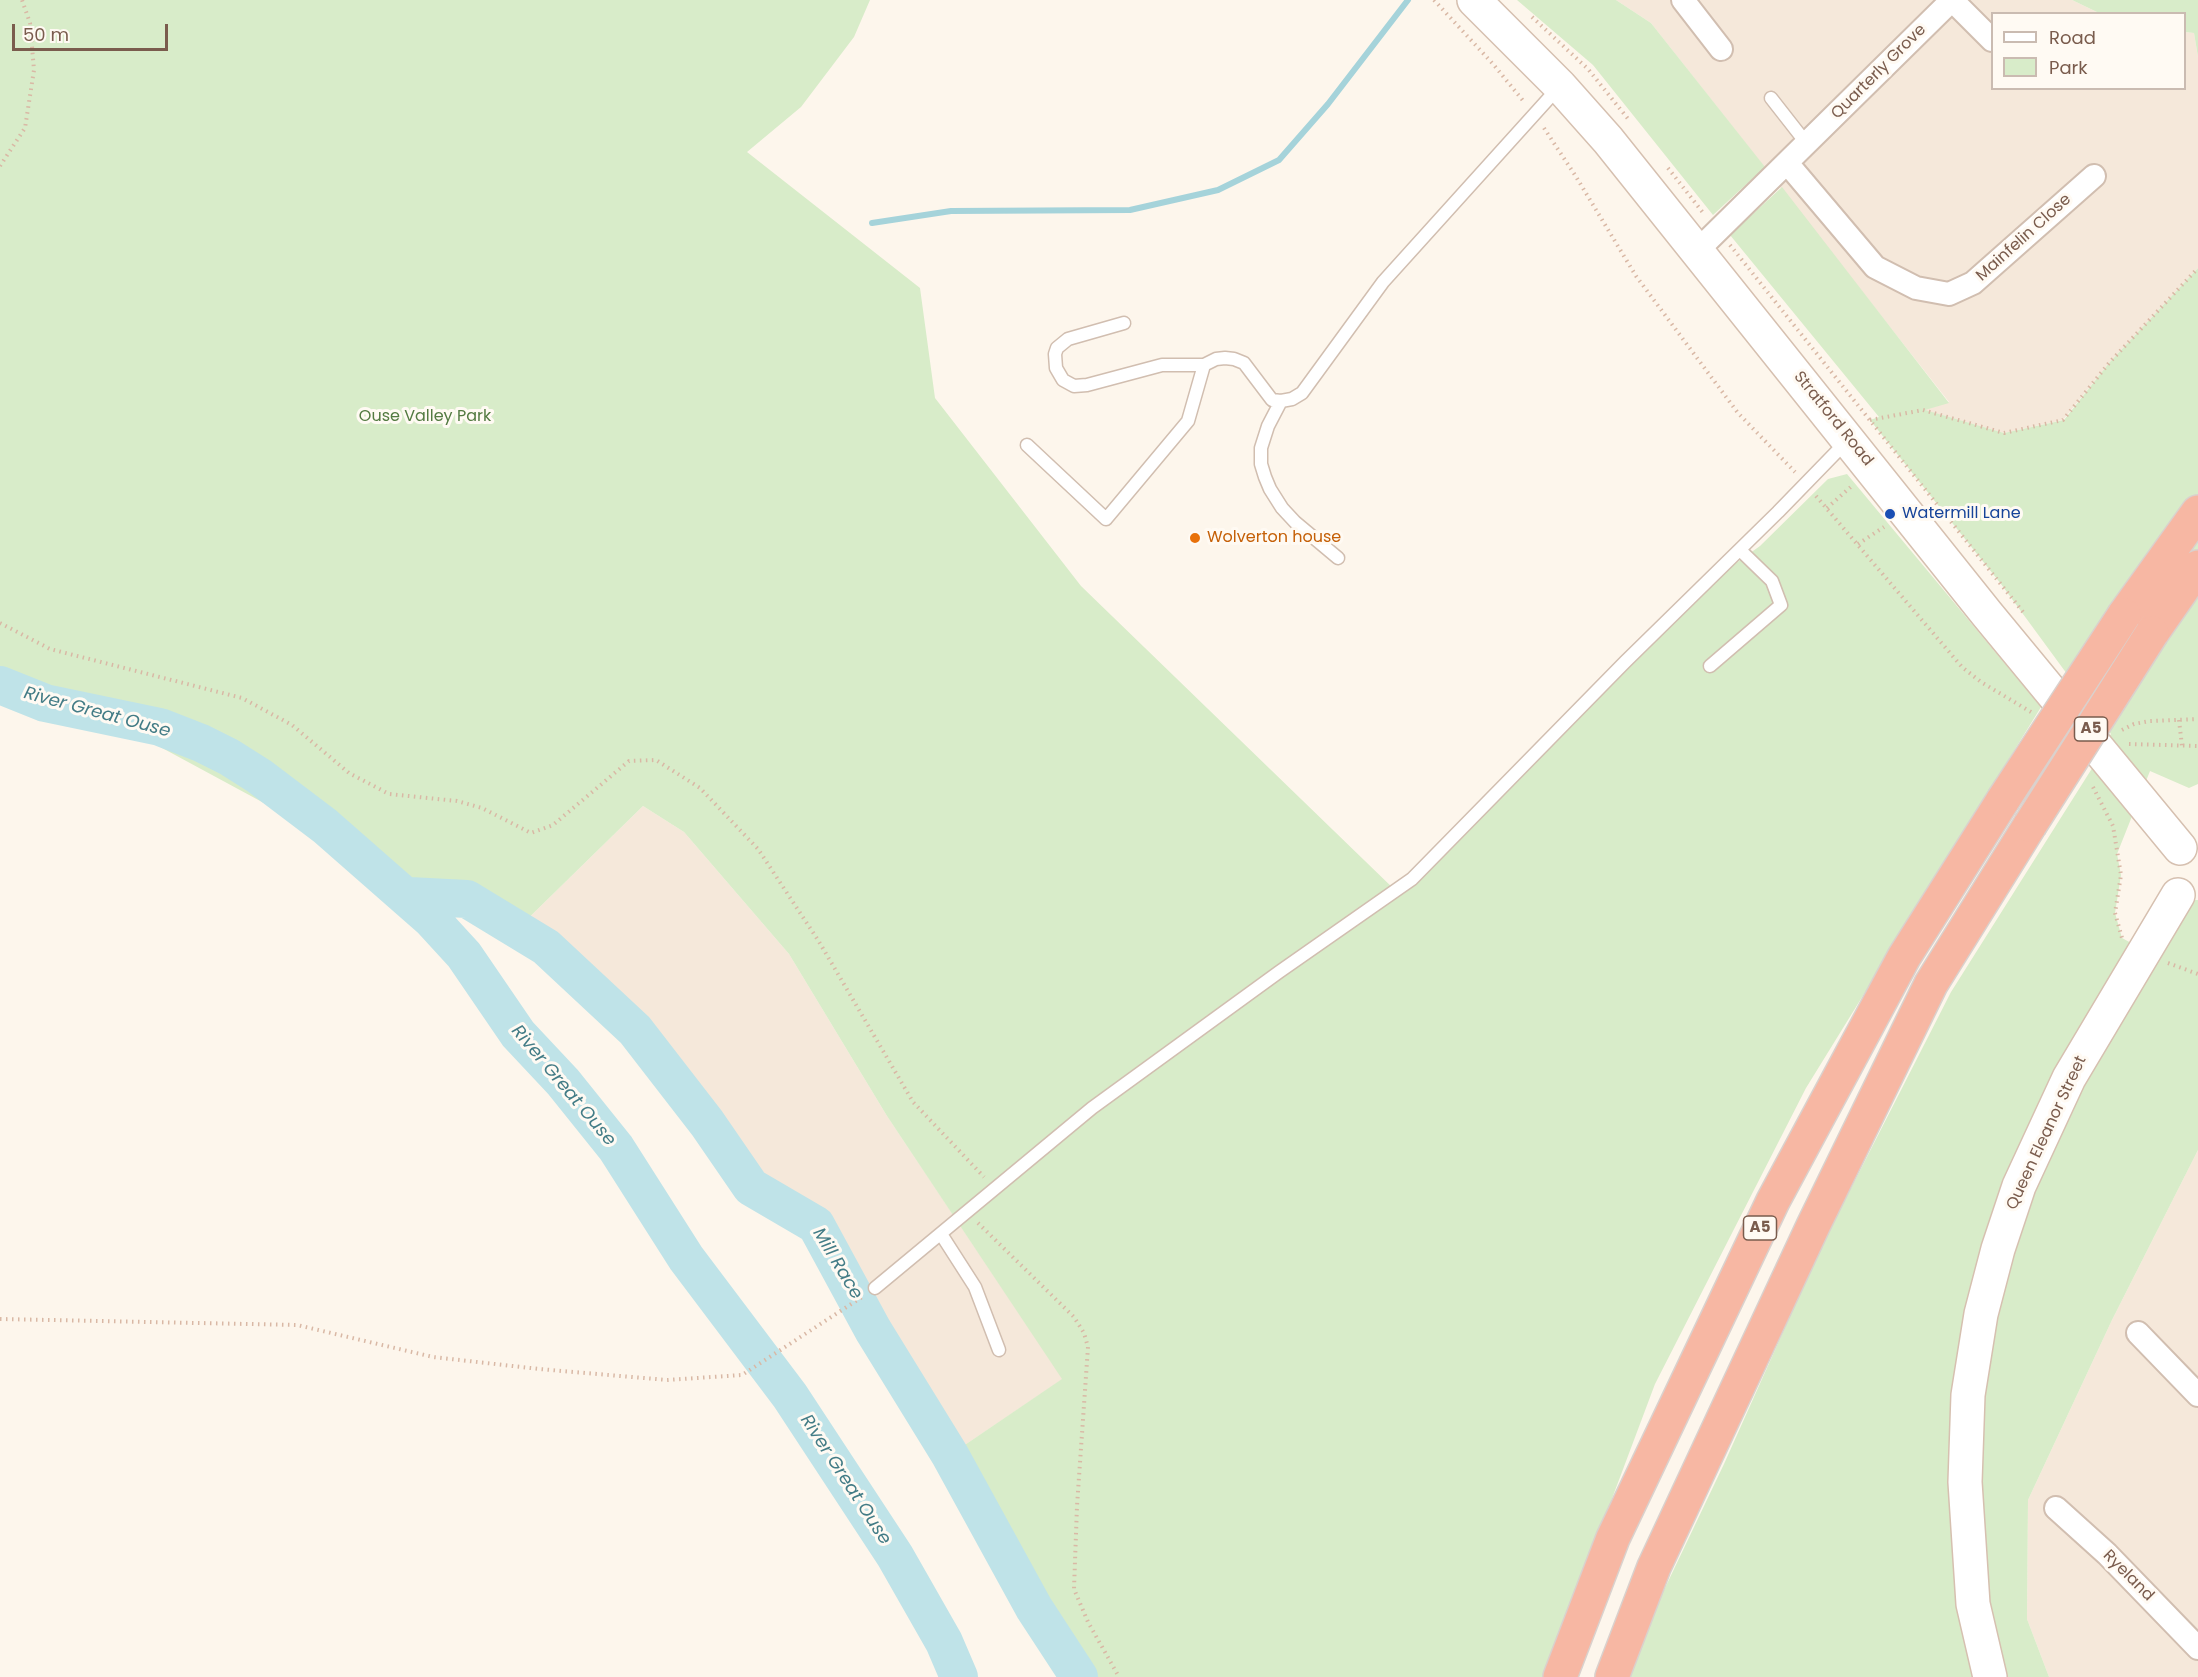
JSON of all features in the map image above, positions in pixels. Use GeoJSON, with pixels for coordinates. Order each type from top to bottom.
{"type":"FeatureCollection","features":[{"type":"Feature","properties":{"kind":"highway","name":"A5"},"geometry":{"type":"LineString","coordinates":[[1560,1677],[1613,1538],[1773,1201],[1904,957],[2124,615],[2198,512]]}},
{"type":"Feature","properties":{"kind":"highway","name":"A5"},"geometry":{"type":"LineString","coordinates":[[1612,1677],[1654,1567],[1813,1226],[1931,984],[2151,633],[2198,567]]}},
{"type":"Feature","properties":{"kind":"street","name":"Stratford Road"},"geometry":{"type":"LineString","coordinates":[[1474,0],[1560,86],[1608,140],[1697,251],[1859,429],[1987,614],[2189,847]]}},
{"type":"Feature","properties":{"kind":"street"},"geometry":{"type":"LineString","coordinates":[[1679,0],[1721,49]]}},
{"type":"Feature","properties":{"kind":"street","name":"Quarterly Grove"},"geometry":{"type":"LineString","coordinates":[[1697,251],[1952,0],[1991,39]]}},
{"type":"Feature","properties":{"kind":"street","name":"Mainfelin Close"},"geometry":{"type":"LineString","coordinates":[[1787,163],[1875,267],[1916,288],[1949,294],[1973,283],[2094,176]]}},
{"type":"Feature","properties":{"kind":"street"},"geometry":{"type":"LineString","coordinates":[[2188,898],[2172,888],[2167,871],[2174,854],[2189,847]]}},
{"type":"Feature","properties":{"kind":"street","name":"Queen Eleanor Street"},"geometry":{"type":"LineString","coordinates":[[1990,1677],[1973,1604],[1965,1482],[1968,1395],[1981,1314],[1998,1249],[2019,1186],[2069,1078],[2144,950],[2188,898]]}},
{"type":"Feature","properties":{"kind":"street"},"geometry":{"type":"LineString","coordinates":[[2138,1333],[2198,1395]]}},
{"type":"Feature","properties":{"kind":"street","name":"Ryeland"},"geometry":{"type":"LineString","coordinates":[[2056,1508],[2107,1554],[2198,1648]]}},
{"type":"Feature","properties":{"kind":"lane"},"geometry":{"type":"LineString","coordinates":[[1124,323],[1068,339],[1057,348],[1056,368],[1063,380],[1074,386],[1087,385],[1162,364],[1204,365],[1216,359],[1234,359],[1244,363],[1272,400],[1292,399],[1302,393],[1383,282],[1560,86]]}},
{"type":"Feature","properties":{"kind":"lane"},"geometry":{"type":"LineString","coordinates":[[1771,98],[1807,144]]}},
{"type":"Feature","properties":{"kind":"lane"},"geometry":{"type":"LineString","coordinates":[[1027,445],[1106,519],[1188,421],[1204,365]]}},
{"type":"Feature","properties":{"kind":"lane"},"geometry":{"type":"LineString","coordinates":[[1281,401],[1261,448],[1261,464],[1265,477],[1282,508],[1338,558]]}},
{"type":"Feature","properties":{"kind":"lane"},"geometry":{"type":"LineString","coordinates":[[875,1288],[1092,1108],[1278,972],[1412,879],[1624,662],[1740,550],[1859,429]]}},
{"type":"Feature","properties":{"kind":"lane"},"geometry":{"type":"LineString","coordinates":[[1710,666],[1781,605],[1772,581],[1740,550]]}},
{"type":"Feature","properties":{"kind":"lane"},"geometry":{"type":"LineString","coordinates":[[941,1234],[975,1287],[999,1350]]}},
{"type":"Feature","properties":{"kind":"path"},"geometry":{"type":"LineString","coordinates":[[0,166],[25,128],[34,70],[30,23],[22,0]]}},
{"type":"Feature","properties":{"kind":"path"},"geometry":{"type":"LineString","coordinates":[[1434,0],[1493,64],[1534,114],[1575,175],[1636,276],[1738,413],[1805,483],[1962,667],[1981,682],[2035,715]]}},
{"type":"Feature","properties":{"kind":"path"},"geometry":{"type":"LineString","coordinates":[[1859,429],[1923,410],[2004,433],[2063,420],[2109,363],[2198,268]]}},
{"type":"Feature","properties":{"kind":"path"},"geometry":{"type":"LineString","coordinates":[[1858,544],[1889,523]]}},
{"type":"Feature","properties":{"kind":"path"},"geometry":{"type":"LineString","coordinates":[[0,623],[50,649],[242,698],[292,725],[350,773],[389,794],[458,801],[483,808],[531,833],[553,825],[629,761],[656,760],[700,788],[758,849],[818,939],[914,1102],[994,1189]]}},
{"type":"Feature","properties":{"kind":"path"},"geometry":{"type":"LineString","coordinates":[[2120,731],[2134,724],[2150,721],[2198,719]]}},
{"type":"Feature","properties":{"kind":"path"},"geometry":{"type":"LineString","coordinates":[[2179,720],[2182,746]]}},
{"type":"Feature","properties":{"kind":"path"},"geometry":{"type":"LineString","coordinates":[[2120,744],[2198,746]]}},
{"type":"Feature","properties":{"kind":"path"},"geometry":{"type":"LineString","coordinates":[[2090,781],[2113,826],[2121,875],[2115,913],[2122,938],[2169,963],[2198,974]]}},
{"type":"Feature","properties":{"kind":"path"},"geometry":{"type":"LineString","coordinates":[[967,1212],[1068,1312],[1084,1333],[1088,1347],[1074,1589],[1088,1622],[1119,1677]]}},
{"type":"Feature","properties":{"kind":"path"},"geometry":{"type":"LineString","coordinates":[[0,1318],[297,1325],[433,1357],[667,1380],[742,1375],[875,1288]]}},
{"type":"Feature","properties":{"kind":"shaded area"},"geometry":{"type":"Polygon","coordinates":[[[1616,0],[2072,0],[2097,12],[1991,12],[1991,90],[2186,90],[2186,32],[2194,33],[2198,57],[2198,268],[2109,363],[2063,420],[2004,433],[1923,410],[1949,402],[1651,23],[1616,0]]]}},
{"type":"Feature","properties":{"kind":"shaded area"},"geometry":{"type":"Polygon","coordinates":[[[643,806],[684,832],[789,954],[887,1116],[1063,1379],[950,1455],[873,1330],[816,1225],[751,1187],[707,1123],[635,1030],[556,962],[504,942],[643,806]]]}},
{"type":"Feature","properties":{"kind":"shaded area"},"geometry":{"type":"Polygon","coordinates":[[[2198,1150],[2198,1677],[2049,1677],[2027,1619],[2028,1500],[2112,1320],[2198,1150]]]}},
{"type":"Feature","properties":{"kind":"green space","name":"Ouse Valley Park"},"geometry":{"type":"Polygon","coordinates":[[[0,0],[870,0],[854,37],[801,107],[747,152],[920,288],[935,398],[1081,586],[1396,891],[1701,588],[1760,546],[1828,479],[1847,474],[2041,707],[1806,1088],[1655,1384],[1545,1677],[1079,1677],[1034,1608],[950,1455],[1062,1379],[887,1116],[789,954],[684,832],[643,806],[504,942],[460,909],[77,702],[0,666],[0,0]]]}},
{"type":"Feature","properties":{"kind":"green space"},"geometry":{"type":"Polygon","coordinates":[[[1517,0],[1616,0],[1651,23],[1765,167],[1713,215],[1593,65],[1517,0]]]}},
{"type":"Feature","properties":{"kind":"green space"},"geometry":{"type":"Polygon","coordinates":[[[2072,0],[2198,0],[2198,57],[2194,33],[2186,32],[2186,12],[2097,12],[2072,0]]]}},
{"type":"Feature","properties":{"kind":"green space"},"geometry":{"type":"Polygon","coordinates":[[[1782,187],[1949,403],[1925,410],[2004,433],[2064,420],[2109,363],[2198,268],[2198,784],[2189,788],[2150,771],[2117,854],[2121,875],[2115,913],[2122,938],[2144,950],[2188,900],[2198,900],[2198,1150],[2112,1320],[2028,1500],[2027,1619],[2049,1677],[1628,1677],[1644,1632],[1724,1464],[1821,1247],[1951,992],[2108,743],[2106,740],[2111,734],[2001,584],[1870,420],[1879,417],[1730,235],[1782,187]]]}},
{"type":"Feature","properties":{"kind":"waterway"},"geometry":{"type":"LineString","coordinates":[[872,223],[951,211],[1130,210],[1218,190],[1279,160],[1328,104],[1408,0]]}},
{"type":"Feature","properties":{"kind":"waterway","name":"River Great Ouse"},"geometry":{"type":"LineString","coordinates":[[0,685],[45,703],[160,727],[229,757],[259,776],[325,826],[431,919],[464,955],[518,1034],[563,1082],[616,1148],[686,1258],[790,1396],[895,1556],[944,1642],[959,1677]]}},
{"type":"Feature","properties":{"kind":"waterway","name":"Mill Race"},"geometry":{"type":"LineString","coordinates":[[409,896],[467,899],[546,947],[635,1030],[707,1123],[751,1187],[816,1225],[873,1330],[950,1455],[1034,1608],[1079,1677]]}},
{"type":"Feature","properties":{"kind":"place","name":"Watermill Lane"},"geometry":{"type":"Point","coordinates":[1890,514]}},
{"type":"Feature","properties":{"kind":"place","name":"Wolverton house"},"geometry":{"type":"Point","coordinates":[1195,538]}}]}
